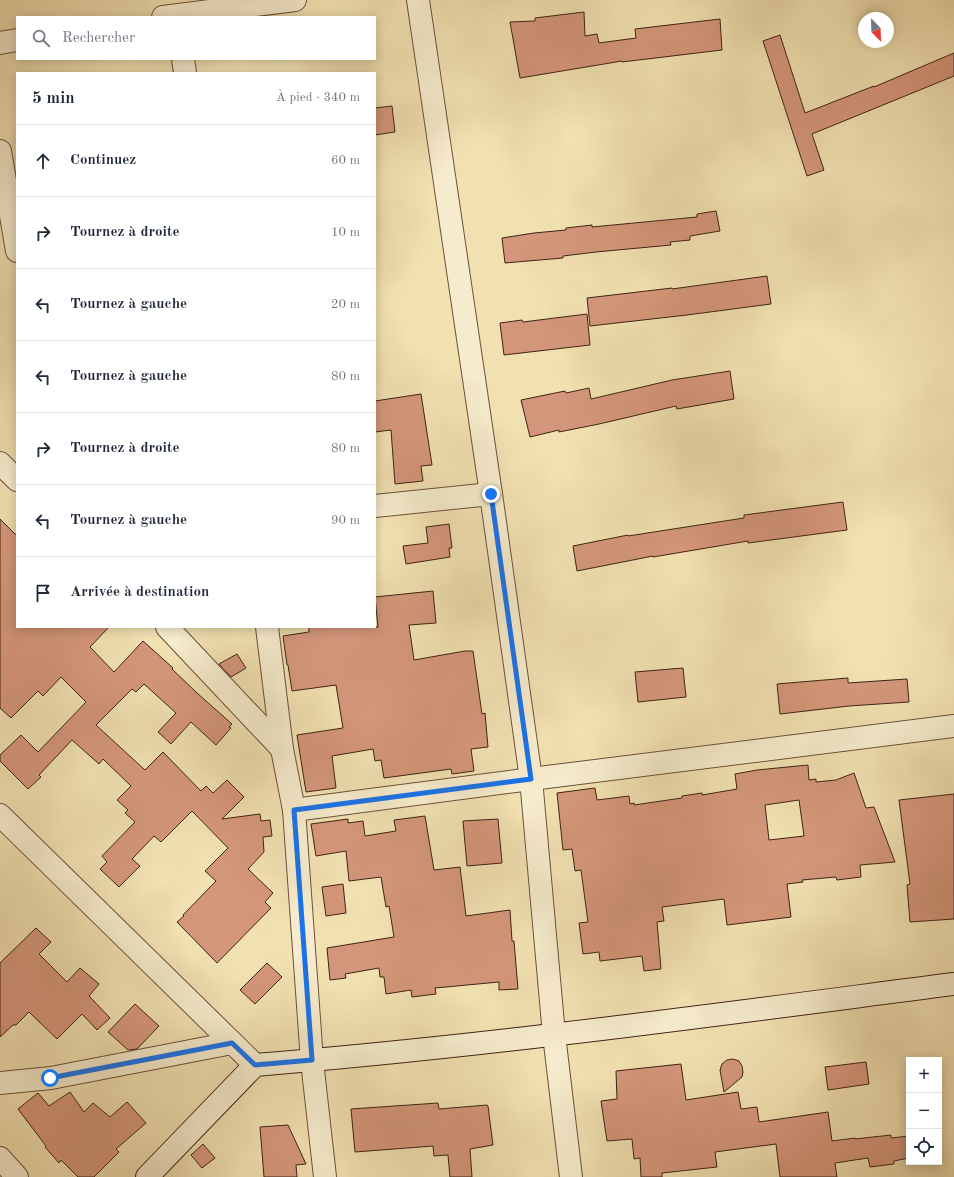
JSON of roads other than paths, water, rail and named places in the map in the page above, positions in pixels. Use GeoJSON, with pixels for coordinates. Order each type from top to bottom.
{"type":"FeatureCollection","features":[{"type":"Feature","properties":{"kind":"street"},"geometry":{"type":"LineString","coordinates":[[172,12],[295,0]]}},
{"type":"Feature","properties":{"kind":"street"},"geometry":{"type":"LineString","coordinates":[[418,0],[491,494],[531,779],[554,1035],[572,1177]]}},
{"type":"Feature","properties":{"kind":"street"},"geometry":{"type":"LineString","coordinates":[[0,43],[16,40]]}},
{"type":"Feature","properties":{"kind":"street"},"geometry":{"type":"LineString","coordinates":[[183,60],[185,72]]}},
{"type":"Feature","properties":{"kind":"street"},"geometry":{"type":"LineString","coordinates":[[0,151],[16,246]]}},
{"type":"Feature","properties":{"kind":"street"},"geometry":{"type":"LineString","coordinates":[[0,463],[16,479]]}},
{"type":"Feature","properties":{"kind":"street"},"geometry":{"type":"LineString","coordinates":[[376,506],[491,494]]}},
{"type":"Feature","properties":{"kind":"street"},"geometry":{"type":"LineString","coordinates":[[168,628],[282,748]]}},
{"type":"Feature","properties":{"kind":"street"},"geometry":{"type":"LineString","coordinates":[[267,628],[282,748],[294,810],[312,1060],[325,1177]]}},
{"type":"Feature","properties":{"kind":"street"},"geometry":{"type":"LineString","coordinates":[[294,810],[954,726]]}},
{"type":"Feature","properties":{"kind":"street"},"geometry":{"type":"LineString","coordinates":[[0,815],[255,1065]]}},
{"type":"Feature","properties":{"kind":"street"},"geometry":{"type":"LineString","coordinates":[[148,1177],[255,1065],[554,1035],[954,984]]}},
{"type":"Feature","properties":{"kind":"street"},"geometry":{"type":"LineString","coordinates":[[0,1083],[50,1078],[232,1043]]}},
{"type":"Feature","properties":{"kind":"street"},"geometry":{"type":"LineString","coordinates":[[0,1158],[18,1177]]}}]}
